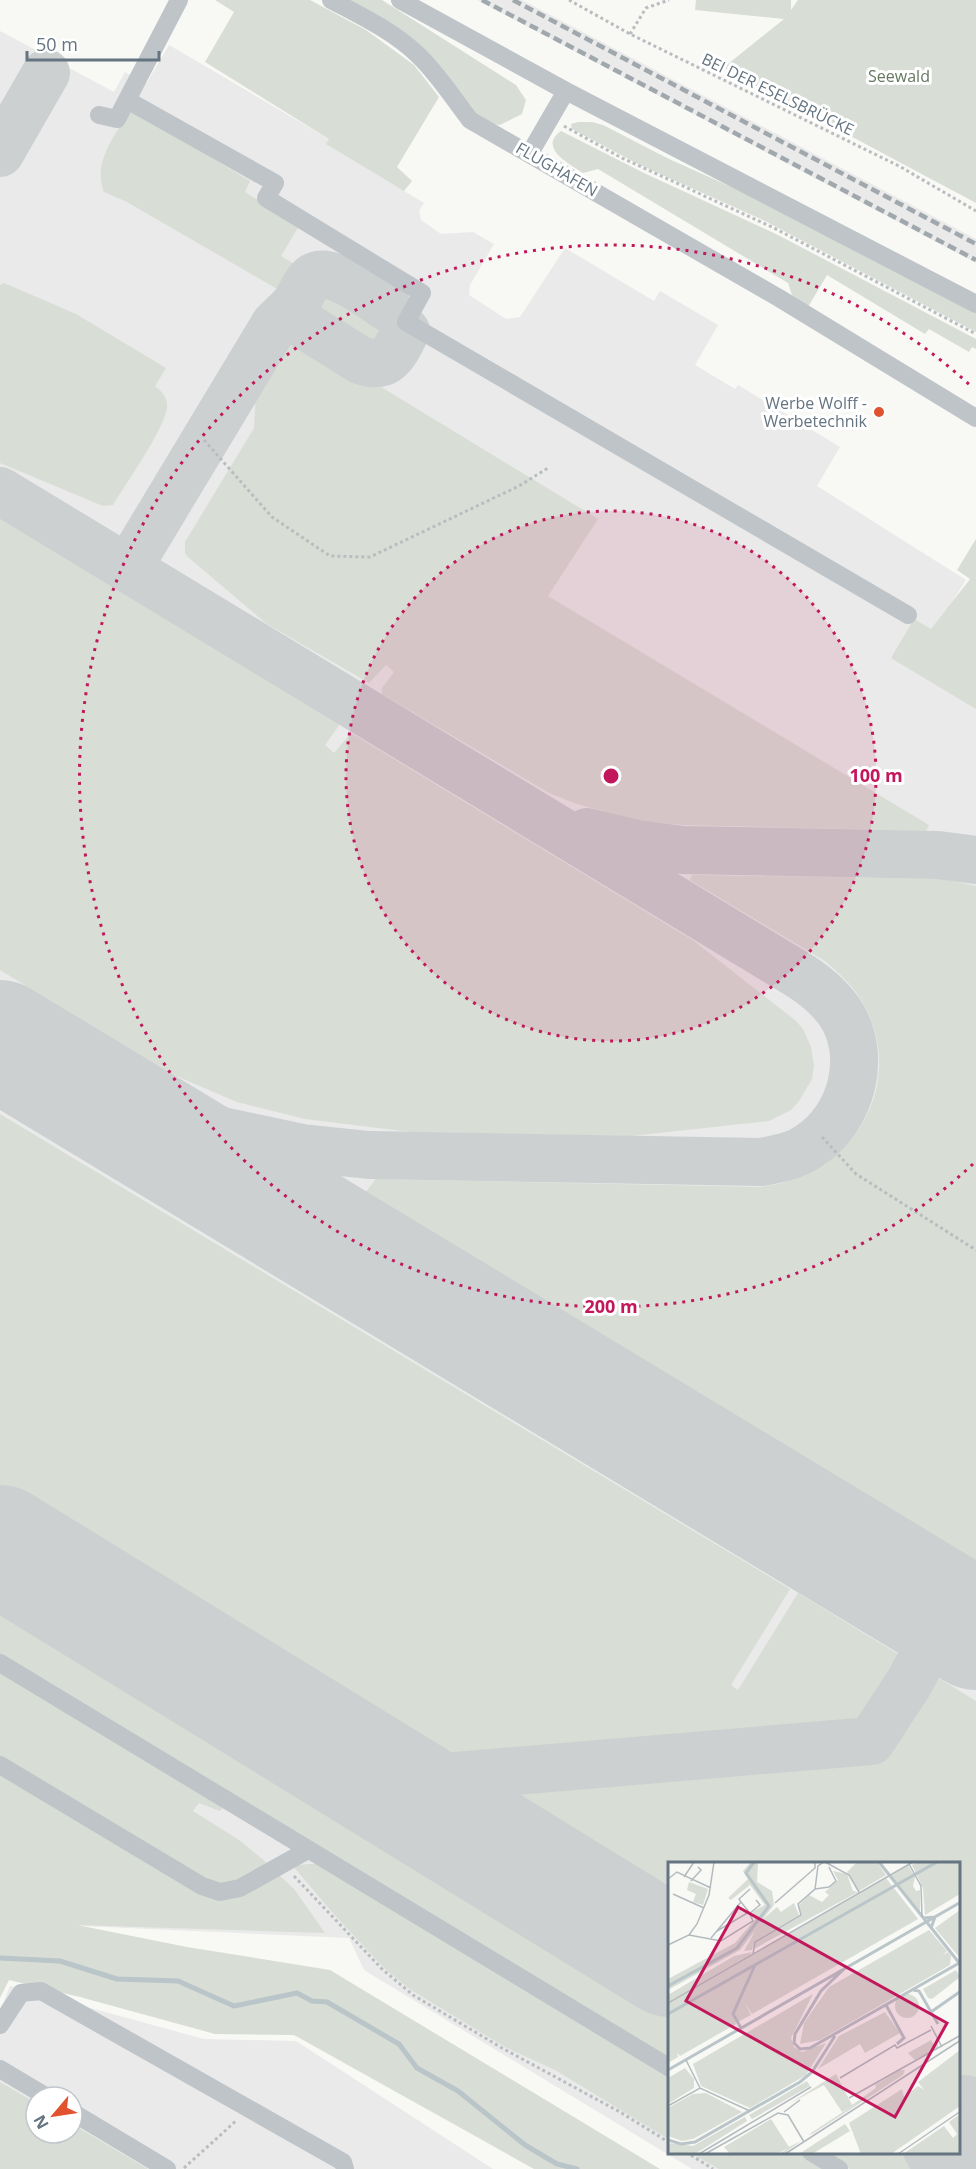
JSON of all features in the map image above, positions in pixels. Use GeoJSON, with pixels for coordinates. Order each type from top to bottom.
{"type":"FeatureCollection","features":[{"type":"Feature","properties":{"kind":"street"},"geometry":{"type":"LineString","coordinates":[[99,115],[117,119],[179,0]]}},
{"type":"Feature","properties":{"kind":"street","name":"FLUGHAFEN"},"geometry":{"type":"LineString","coordinates":[[332,0],[385,29],[417,54],[470,120],[805,313],[976,418]]}},
{"type":"Feature","properties":{"kind":"street"},"geometry":{"type":"LineString","coordinates":[[400,0],[566,91],[976,304]]}},
{"type":"Feature","properties":{"kind":"street"},"geometry":{"type":"LineString","coordinates":[[530,153],[566,91]]}},
{"type":"Feature","properties":{"kind":"street"},"geometry":{"type":"LineString","coordinates":[[127,100],[275,183],[266,198],[422,294],[406,322],[908,615]]}},
{"type":"Feature","properties":{"kind":"street"},"geometry":{"type":"LineString","coordinates":[[0,1663],[668,2066]]}},
{"type":"Feature","properties":{"kind":"street"},"geometry":{"type":"LineString","coordinates":[[0,1765],[202,1886],[220,1892],[240,1888],[308,1850]]}},
{"type":"Feature","properties":{"kind":"street"},"geometry":{"type":"LineString","coordinates":[[0,2025],[21,1993],[41,1991],[343,2162],[345,2169]]}},
{"type":"Feature","properties":{"kind":"street"},"geometry":{"type":"LineString","coordinates":[[0,2069],[27,2085]]}},
{"type":"Feature","properties":{"kind":"street"},"geometry":{"type":"LineString","coordinates":[[84,2119],[167,2169]]}},
{"type":"Feature","properties":{"kind":"street"},"geometry":{"type":"LineString","coordinates":[[814,2154],[838,2169]]}},
{"type":"Feature","properties":{"kind":"path","name":"BEI DER ESELSBRÜCKE"},"geometry":{"type":"LineString","coordinates":[[569,0],[630,34],[899,166],[976,211]]}},
{"type":"Feature","properties":{"kind":"path"},"geometry":{"type":"LineString","coordinates":[[630,34],[646,8],[669,0]]}},
{"type":"Feature","properties":{"kind":"path"},"geometry":{"type":"LineString","coordinates":[[549,118],[620,157],[774,228],[976,334]]}},
{"type":"Feature","properties":{"kind":"path"},"geometry":{"type":"LineString","coordinates":[[204,440],[272,518],[330,556],[370,557],[519,486],[548,468]]}},
{"type":"Feature","properties":{"kind":"path"},"geometry":{"type":"LineString","coordinates":[[822,1137],[856,1174],[976,1250]]}},
{"type":"Feature","properties":{"kind":"path"},"geometry":{"type":"LineString","coordinates":[[283,1864],[382,1969],[413,1995],[502,2048],[620,2112],[668,2142]]}},
{"type":"Feature","properties":{"kind":"path"},"geometry":{"type":"LineString","coordinates":[[182,2169],[249,2109]]}},
{"type":"Feature","properties":{"kind":"path"},"geometry":{"type":"LineString","coordinates":[[689,2154],[713,2169]]}},
{"type":"Feature","properties":{"kind":"shaded area"},"geometry":{"type":"Polygon","coordinates":[[[477,0],[522,0],[976,239],[976,263],[477,0]]]}},
{"type":"Feature","properties":{"kind":"shaded area"},"geometry":{"type":"Polygon","coordinates":[[[0,31],[114,92],[125,72],[146,84],[169,45],[329,139],[327,144],[424,203],[419,211],[421,220],[441,234],[473,232],[494,244],[470,285],[469,295],[506,319],[520,317],[565,248],[654,301],[660,291],[718,325],[695,365],[735,389],[738,385],[840,447],[817,486],[966,580],[921,652],[976,685],[976,2169],[692,2169],[364,1970],[349,1938],[16,1923],[0,1917],[0,31]]]}},
{"type":"Feature","properties":{"kind":"shaded area"},"geometry":{"type":"Polygon","coordinates":[[[10,1986],[204,2039],[296,2041],[493,2169],[0,2169],[0,2010],[10,1986]]]}},
{"type":"Feature","properties":{"kind":"green space"},"geometry":{"type":"Polygon","coordinates":[[[215,0],[310,0],[366,30],[414,65],[439,97],[397,167],[412,181],[404,191],[326,144],[329,139],[205,62],[234,12],[215,0]]]}},
{"type":"Feature","properties":{"kind":"green space"},"geometry":{"type":"Polygon","coordinates":[[[346,0],[382,0],[516,85],[526,100],[522,114],[500,125],[485,123],[346,0]]]}},
{"type":"Feature","properties":{"kind":"green space","name":"Seewald"},"geometry":{"type":"Polygon","coordinates":[[[696,0],[791,0],[791,10],[798,0],[976,0],[976,203],[723,68],[784,19],[695,10],[696,0]]]}},
{"type":"Feature","properties":{"kind":"green space"},"geometry":{"type":"Polygon","coordinates":[[[131,109],[250,181],[245,192],[299,226],[281,256],[296,265],[301,274],[295,286],[279,290],[127,202],[104,192],[101,181],[103,159],[131,109]]]}},
{"type":"Feature","properties":{"kind":"green space"},"geometry":{"type":"Polygon","coordinates":[[[578,122],[603,125],[669,159],[756,198],[976,312],[976,332],[765,221],[638,164],[572,129],[571,124],[578,122]]]}},
{"type":"Feature","properties":{"kind":"green space"},"geometry":{"type":"Polygon","coordinates":[[[561,131],[644,173],[778,235],[976,339],[976,349],[972,347],[969,352],[929,329],[925,334],[827,275],[808,307],[793,298],[788,283],[598,169],[583,173],[571,165],[554,150],[555,137],[561,131]]]}},
{"type":"Feature","properties":{"kind":"green space"},"geometry":{"type":"Polygon","coordinates":[[[4,283],[76,314],[166,368],[155,386],[166,399],[167,405],[161,426],[113,505],[103,506],[0,463],[0,285],[4,283]]]}},
{"type":"Feature","properties":{"kind":"green space"},"geometry":{"type":"Polygon","coordinates":[[[331,286],[401,330],[386,352],[375,354],[313,314],[313,300],[320,289],[331,286]]]}},
{"type":"Feature","properties":{"kind":"green space"},"geometry":{"type":"Polygon","coordinates":[[[291,332],[598,519],[548,596],[929,825],[926,831],[683,825],[639,821],[577,804],[549,793],[382,694],[382,688],[394,672],[386,665],[369,683],[267,624],[188,557],[185,553],[185,542],[254,428],[256,391],[291,332]]]}},
{"type":"Feature","properties":{"kind":"green space"},"geometry":{"type":"Polygon","coordinates":[[[0,519],[340,724],[325,745],[334,753],[351,733],[694,941],[796,1021],[803,1029],[811,1047],[814,1066],[812,1079],[799,1101],[791,1110],[769,1121],[631,1136],[411,1132],[305,1119],[237,1102],[174,1075],[0,970],[0,519]]]}},
{"type":"Feature","properties":{"kind":"green space"},"geometry":{"type":"Polygon","coordinates":[[[976,539],[976,709],[891,658],[914,619],[931,629],[970,579],[957,570],[976,539]]]}},
{"type":"Feature","properties":{"kind":"green space"},"geometry":{"type":"Polygon","coordinates":[[[692,875],[943,879],[976,886],[976,1562],[364,1194],[376,1179],[758,1187],[792,1180],[821,1166],[845,1146],[864,1121],[875,1092],[879,1062],[874,1030],[860,998],[844,978],[825,961],[690,880],[692,875]]]}},
{"type":"Feature","properties":{"kind":"green space"},"geometry":{"type":"Polygon","coordinates":[[[0,1114],[790,1589],[731,1685],[738,1690],[798,1593],[914,1664],[896,1707],[907,1713],[932,1674],[976,1701],[976,2169],[850,2169],[825,2154],[961,2154],[961,1862],[668,1862],[668,2059],[0,1656],[0,1114]]]}},
{"type":"Feature","properties":{"kind":"green space"},"geometry":{"type":"Polygon","coordinates":[[[0,1670],[224,1806],[220,1811],[199,1803],[193,1811],[239,1840],[266,1862],[262,1868],[239,1884],[217,1885],[0,1759],[0,1670]]]}},
{"type":"Feature","properties":{"kind":"green space"},"geometry":{"type":"Polygon","coordinates":[[[0,1773],[195,1891],[278,1874],[294,1889],[325,1933],[77,1925],[187,1947],[330,1970],[660,2169],[534,2169],[294,2035],[215,2034],[9,1980],[0,1998],[0,1773]]]}},
{"type":"Feature","properties":{"kind":"green space"},"geometry":{"type":"Polygon","coordinates":[[[322,1864],[668,2073],[668,2139],[555,2070],[505,2047],[411,1990],[384,1968],[293,1866],[322,1864]]]}},
{"type":"Feature","properties":{"kind":"green space"},"geometry":{"type":"Polygon","coordinates":[[[0,2082],[24,2096],[24,2145],[84,2145],[84,2131],[148,2169],[0,2169],[0,2082]]]}},
{"type":"Feature","properties":{"kind":"green space"},"geometry":{"type":"Polygon","coordinates":[[[693,2154],[802,2154],[828,2169],[719,2169],[693,2154]]]}},
{"type":"Feature","properties":{"kind":"waterway"},"geometry":{"type":"LineString","coordinates":[[0,1958],[60,1961],[117,1979],[178,1981],[234,2006],[297,1993],[312,2001],[327,2002],[399,2044],[417,2068],[458,2091],[525,2145],[557,2164],[577,2169]]}},
{"type":"Feature","properties":{"kind":"taxiway"},"geometry":{"type":"LineString","coordinates":[[0,153],[46,73]]}},
{"type":"Feature","properties":{"kind":"taxiway"},"geometry":{"type":"LineString","coordinates":[[128,568],[275,324],[295,304],[310,280],[320,274],[330,275],[351,284],[388,308]]}},
{"type":"Feature","properties":{"kind":"taxiway"},"geometry":{"type":"LineString","coordinates":[[275,324],[289,318],[296,320],[360,360],[370,363],[378,363],[389,358],[406,331]]}},
{"type":"Feature","properties":{"kind":"taxiway"},"geometry":{"type":"LineString","coordinates":[[0,491],[802,977],[831,1001],[839,1011],[848,1028],[853,1046],[854,1065],[845,1103],[836,1120],[824,1134],[798,1152],[761,1162],[369,1155],[302,1148],[208,1128],[158,1113],[105,1093],[30,1057]]}},
{"type":"Feature","properties":{"kind":"taxiway"},"geometry":{"type":"LineString","coordinates":[[587,832],[637,844],[683,850],[938,855],[976,860]]}},
{"type":"Feature","properties":{"kind":"taxiway"},"geometry":{"type":"LineString","coordinates":[[385,1782],[871,1741],[909,1683],[947,1612]]}},
{"type":"Feature","properties":{"kind":"runway"},"geometry":{"type":"LineString","coordinates":[[0,1040],[976,1630]]}},
{"type":"Feature","properties":{"kind":"runway"},"geometry":{"type":"LineString","coordinates":[[0,1545],[668,1956]]}},
{"type":"Feature","properties":{"kind":"runway"},"geometry":{"type":"LineString","coordinates":[[961,2136],[976,2145]]}},
{"type":"Feature","properties":{"kind":"railway"},"geometry":{"type":"LineString","coordinates":[[482,0],[976,260]]}},
{"type":"Feature","properties":{"kind":"railway"},"geometry":{"type":"LineString","coordinates":[[513,0],[976,244]]}},
{"type":"Feature","properties":{"kind":"place","name":"Werbe Wolff - Werbetechnik"},"geometry":{"type":"Point","coordinates":[879,412]}}]}
